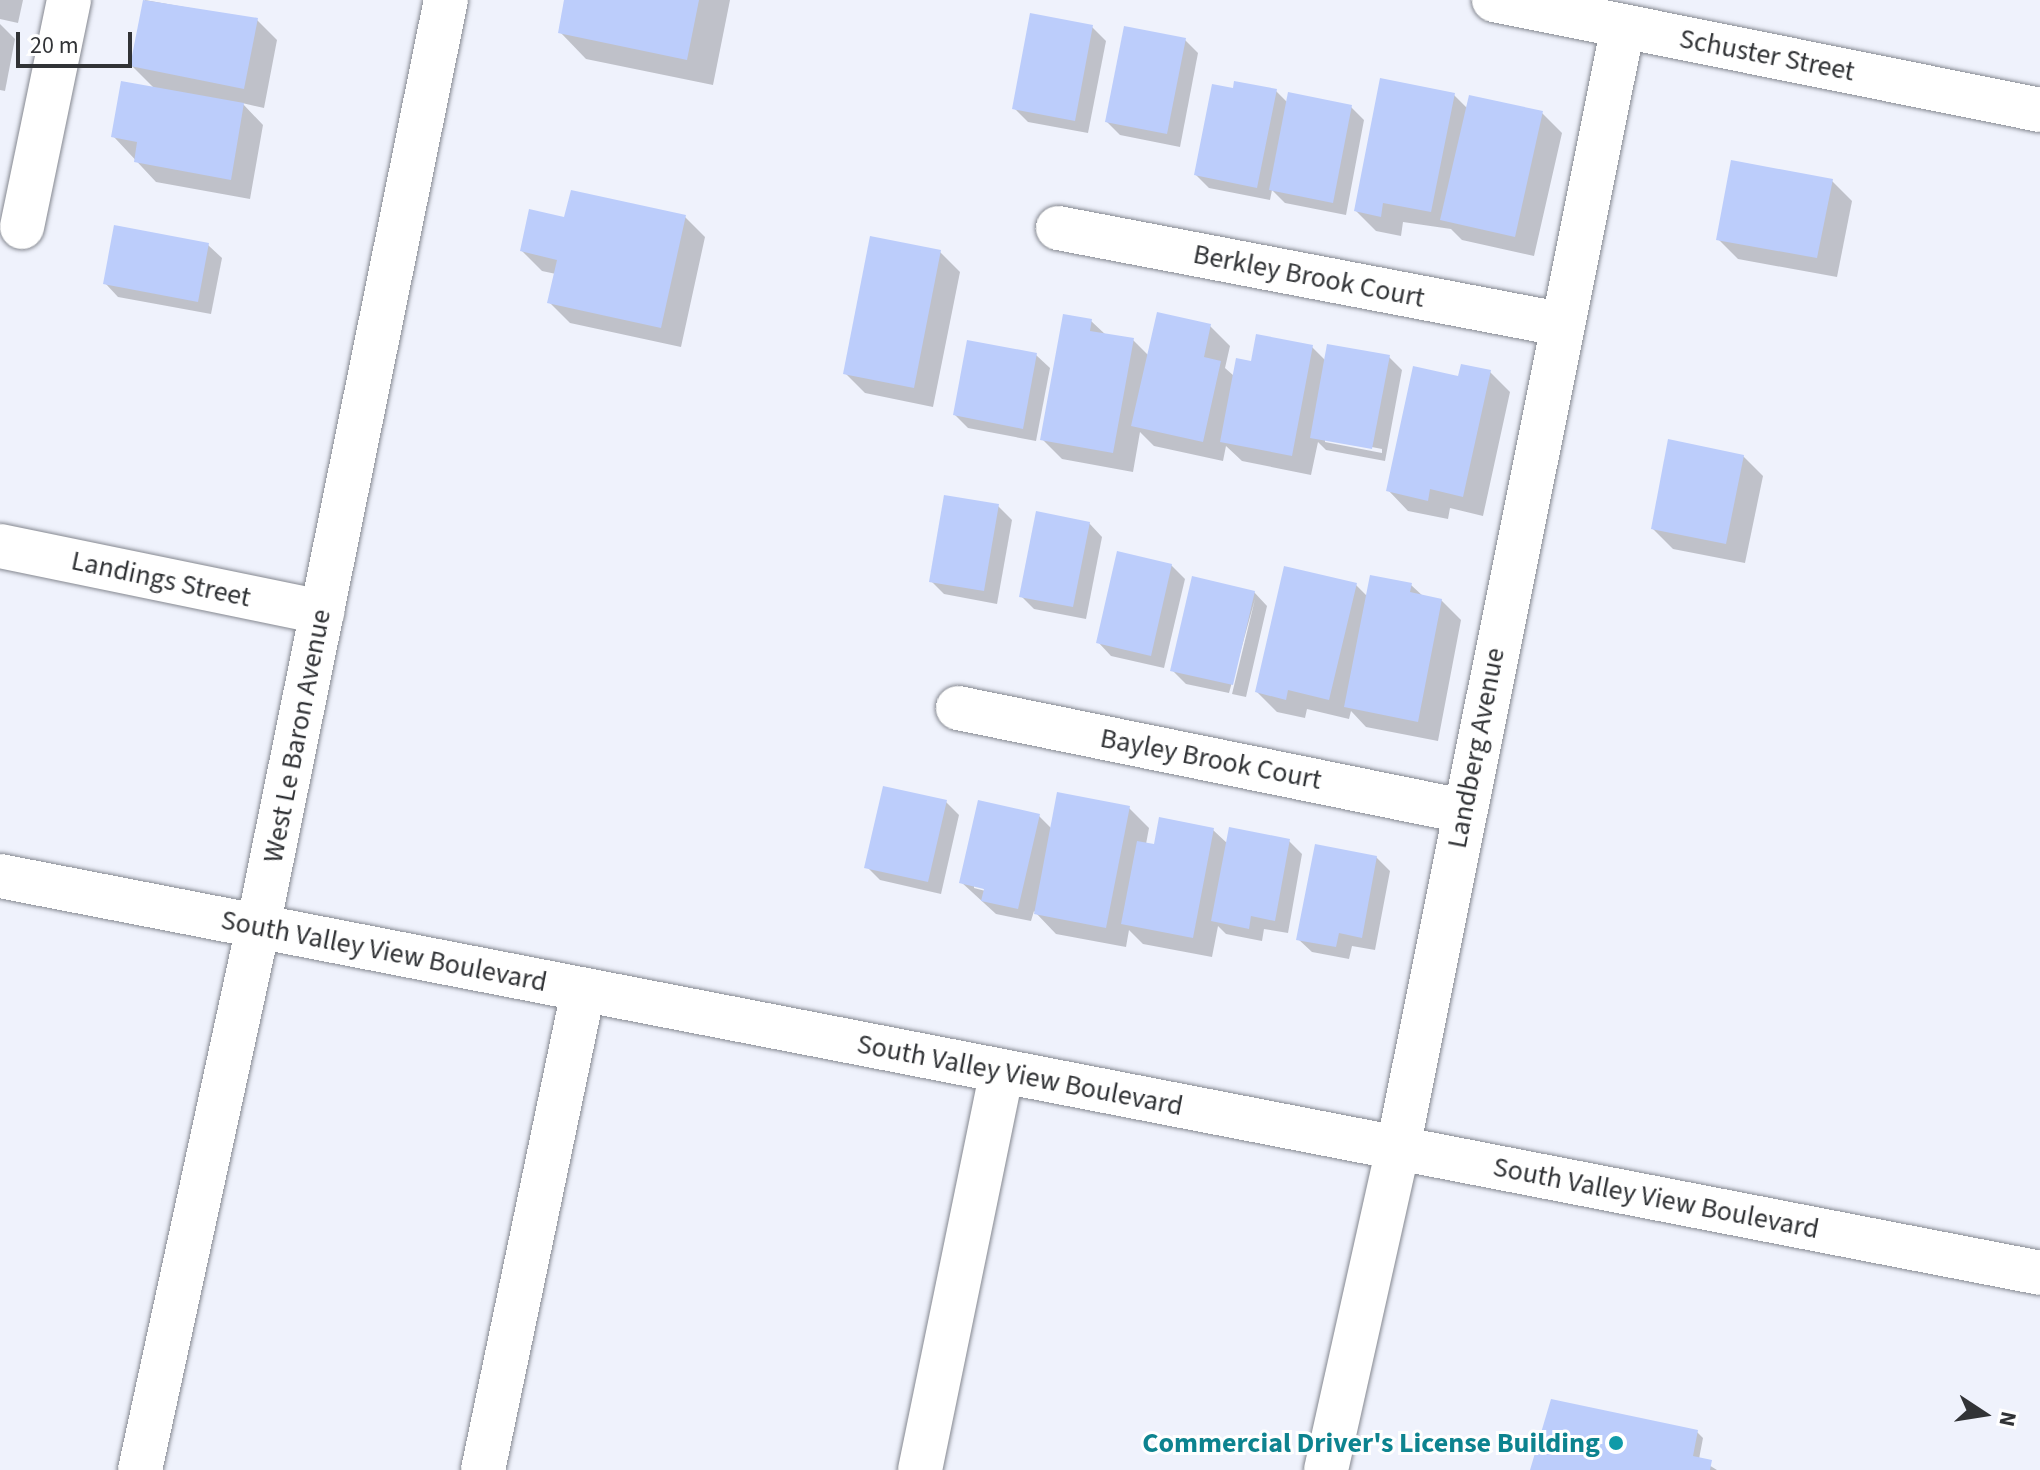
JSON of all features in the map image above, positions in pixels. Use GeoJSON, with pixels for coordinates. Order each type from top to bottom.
{"type":"FeatureCollection","features":[{"type":"Feature","properties":{"kind":"street"},"geometry":{"type":"LineString","coordinates":[[22,227],[69,0]]}},
{"type":"Feature","properties":{"kind":"street","name":"West Le Baron Avenue"},"geometry":{"type":"LineString","coordinates":[[140,1470],[258,927],[446,0]]}},
{"type":"Feature","properties":{"kind":"street","name":"Schuster Street"},"geometry":{"type":"LineString","coordinates":[[1494,0],[2040,110]]}},
{"type":"Feature","properties":{"kind":"street","name":"Landberg Avenue"},"geometry":{"type":"LineString","coordinates":[[1326,1470],[1398,1148],[1560,324],[1623,26]]}},
{"type":"Feature","properties":{"kind":"street","name":"Berkley Brook Court"},"geometry":{"type":"LineString","coordinates":[[1058,228],[1560,324]]}},
{"type":"Feature","properties":{"kind":"street","name":"Landings Street"},"geometry":{"type":"LineString","coordinates":[[0,546],[322,612]]}},
{"type":"Feature","properties":{"kind":"street","name":"Bayley Brook Court"},"geometry":{"type":"LineString","coordinates":[[958,708],[1463,811]]}},
{"type":"Feature","properties":{"kind":"street","name":"South Valley View Boulevard"},"geometry":{"type":"LineString","coordinates":[[0,876],[2040,1273]]}},
{"type":"Feature","properties":{"kind":"street"},"geometry":{"type":"LineString","coordinates":[[483,1470],[583,990]]}},
{"type":"Feature","properties":{"kind":"street"},"geometry":{"type":"LineString","coordinates":[[920,1470],[1002,1071]]}},
{"type":"Feature","properties":{"kind":"building"},"geometry":{"type":"Polygon","coordinates":[[[143,0],[258,18],[244,89],[130,66],[143,0]]]}},
{"type":"Feature","properties":{"kind":"building"},"geometry":{"type":"Polygon","coordinates":[[[564,0],[699,0],[687,60],[558,33],[564,0]]]}},
{"type":"Feature","properties":{"kind":"building"},"geometry":{"type":"Polygon","coordinates":[[[1030,13],[1093,25],[1075,121],[1012,109],[1030,13]]]}},
{"type":"Feature","properties":{"kind":"building"},"geometry":{"type":"Polygon","coordinates":[[[1124,26],[1186,38],[1167,134],[1105,122],[1124,26]]]}},
{"type":"Feature","properties":{"kind":"building"},"geometry":{"type":"Polygon","coordinates":[[[1380,78],[1455,93],[1431,212],[1383,203],[1381,217],[1354,211],[1380,78]]]}},
{"type":"Feature","properties":{"kind":"building"},"geometry":{"type":"Polygon","coordinates":[[[121,81],[244,103],[231,180],[134,162],[137,142],[111,137],[121,81]]]}},
{"type":"Feature","properties":{"kind":"building"},"geometry":{"type":"Polygon","coordinates":[[[1234,81],[1277,89],[1257,188],[1194,175],[1212,84],[1233,88],[1234,81]]]}},
{"type":"Feature","properties":{"kind":"building"},"geometry":{"type":"Polygon","coordinates":[[[1288,92],[1352,105],[1333,203],[1269,190],[1288,92]]]}},
{"type":"Feature","properties":{"kind":"building"},"geometry":{"type":"Polygon","coordinates":[[[1469,95],[1543,111],[1515,237],[1440,220],[1469,95]]]}},
{"type":"Feature","properties":{"kind":"building"},"geometry":{"type":"Polygon","coordinates":[[[1731,160],[1833,179],[1817,258],[1716,240],[1731,160]]]}},
{"type":"Feature","properties":{"kind":"building"},"geometry":{"type":"Polygon","coordinates":[[[571,190],[686,215],[661,328],[547,303],[557,260],[520,251],[529,209],[564,217],[571,190]]]}},
{"type":"Feature","properties":{"kind":"building"},"geometry":{"type":"Polygon","coordinates":[[[114,225],[209,243],[198,302],[103,284],[114,225]]]}},
{"type":"Feature","properties":{"kind":"building"},"geometry":{"type":"Polygon","coordinates":[[[870,236],[941,250],[914,388],[843,374],[870,236]]]}},
{"type":"Feature","properties":{"kind":"building"},"geometry":{"type":"Polygon","coordinates":[[[1157,312],[1211,324],[1204,357],[1221,361],[1203,442],[1131,426],[1157,312]]]}},
{"type":"Feature","properties":{"kind":"building"},"geometry":{"type":"Polygon","coordinates":[[[1063,314],[1092,319],[1090,331],[1134,338],[1113,453],[1040,440],[1063,314]]]}},
{"type":"Feature","properties":{"kind":"building"},"geometry":{"type":"Polygon","coordinates":[[[1256,334],[1313,345],[1292,456],[1220,442],[1236,358],[1251,361],[1256,334]]]}},
{"type":"Feature","properties":{"kind":"building"},"geometry":{"type":"Polygon","coordinates":[[[967,340],[1037,353],[1023,429],[953,415],[967,340]]]}},
{"type":"Feature","properties":{"kind":"building"},"geometry":{"type":"Polygon","coordinates":[[[1327,344],[1390,355],[1372,449],[1310,438],[1327,344]]]}},
{"type":"Feature","properties":{"kind":"building"},"geometry":{"type":"Polygon","coordinates":[[[1461,364],[1491,370],[1463,497],[1430,489],[1428,501],[1386,491],[1413,366],[1458,376],[1461,364]]]}},
{"type":"Feature","properties":{"kind":"building"},"geometry":{"type":"Polygon","coordinates":[[[1668,439],[1744,455],[1726,544],[1651,529],[1668,439]]]}},
{"type":"Feature","properties":{"kind":"building"},"geometry":{"type":"Polygon","coordinates":[[[944,495],[999,504],[984,591],[929,582],[944,495]]]}},
{"type":"Feature","properties":{"kind":"building"},"geometry":{"type":"Polygon","coordinates":[[[1036,511],[1090,522],[1073,607],[1019,597],[1036,511]]]}},
{"type":"Feature","properties":{"kind":"building"},"geometry":{"type":"Polygon","coordinates":[[[1117,551],[1172,564],[1151,656],[1096,643],[1117,551]]]}},
{"type":"Feature","properties":{"kind":"building"},"geometry":{"type":"Polygon","coordinates":[[[1284,566],[1357,583],[1329,700],[1288,690],[1286,700],[1255,692],[1284,566]]]}},
{"type":"Feature","properties":{"kind":"building"},"geometry":{"type":"Polygon","coordinates":[[[1370,575],[1412,583],[1410,592],[1442,599],[1418,722],[1344,707],[1370,575]]]}},
{"type":"Feature","properties":{"kind":"building"},"geometry":{"type":"Polygon","coordinates":[[[1192,576],[1255,591],[1233,685],[1170,671],[1192,576]]]}},
{"type":"Feature","properties":{"kind":"building"},"geometry":{"type":"Polygon","coordinates":[[[883,786],[947,800],[928,882],[864,868],[883,786]]]}},
{"type":"Feature","properties":{"kind":"building"},"geometry":{"type":"Polygon","coordinates":[[[1057,792],[1130,806],[1106,928],[1034,914],[1057,792]]]}},
{"type":"Feature","properties":{"kind":"building"},"geometry":{"type":"Polygon","coordinates":[[[978,800],[1040,814],[1018,909],[981,901],[984,889],[959,883],[978,800]]]}},
{"type":"Feature","properties":{"kind":"building"},"geometry":{"type":"Polygon","coordinates":[[[1159,817],[1214,828],[1193,938],[1121,924],[1137,841],[1154,844],[1159,817]]]}},
{"type":"Feature","properties":{"kind":"building"},"geometry":{"type":"Polygon","coordinates":[[[1229,827],[1290,839],[1275,921],[1251,916],[1249,929],[1211,921],[1229,827]]]}},
{"type":"Feature","properties":{"kind":"building"},"geometry":{"type":"Polygon","coordinates":[[[1315,844],[1377,856],[1362,938],[1339,933],[1336,947],[1296,940],[1315,844]]]}},
{"type":"Feature","properties":{"kind":"building","name":"Commercial Driver's License Building"},"geometry":{"type":"Polygon","coordinates":[[[1551,1399],[1698,1430],[1693,1456],[1712,1460],[1710,1470],[1530,1470],[1551,1399]]]}},
{"type":"Feature","properties":{"kind":"place","name":"Commercial Driver's License Building"},"geometry":{"type":"Point","coordinates":[1616,1443]}}]}
